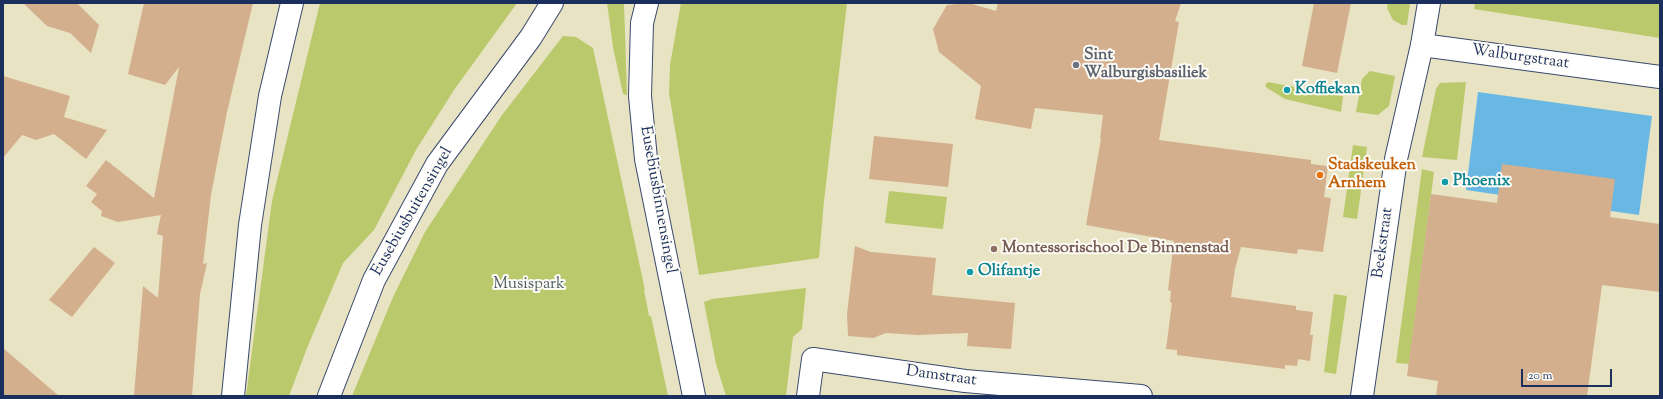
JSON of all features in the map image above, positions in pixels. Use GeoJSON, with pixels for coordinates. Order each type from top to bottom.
{"type":"FeatureCollection","features":[{"type":"Feature","properties":{"kind":"street"},"geometry":{"type":"LineString","coordinates":[[233,396],[251,218],[270,96],[292,3]]}},
{"type":"Feature","properties":{"kind":"street","name":"Eusebiusbuitensingel"},"geometry":{"type":"LineString","coordinates":[[329,396],[374,280],[437,164],[531,37],[552,3]]}},
{"type":"Feature","properties":{"kind":"street","name":"Eusebiusbinnensingel"},"geometry":{"type":"LineString","coordinates":[[647,3],[642,23],[640,96],[646,158],[694,396]]}},
{"type":"Feature","properties":{"kind":"street"},"geometry":{"type":"LineString","coordinates":[[1422,45],[1429,3]]}},
{"type":"Feature","properties":{"kind":"street","name":"Walburgstraat"},"geometry":{"type":"LineString","coordinates":[[1422,45],[1660,77]]}},
{"type":"Feature","properties":{"kind":"street","name":"Beekstraat"},"geometry":{"type":"LineString","coordinates":[[1362,396],[1396,159],[1422,45]]}},
{"type":"Feature","properties":{"kind":"street","name":"Damstraat"},"geometry":{"type":"LineString","coordinates":[[808,396],[813,359],[964,389],[1141,396]]}},
{"type":"Feature","properties":{"kind":"green space"},"geometry":{"type":"Polygon","coordinates":[[[320,3],[517,3],[454,90],[416,150],[374,230],[343,263],[307,348],[289,396],[246,396],[272,201],[320,3]]]}},
{"type":"Feature","properties":{"kind":"green space"},"geometry":{"type":"Polygon","coordinates":[[[607,3],[624,3],[627,95],[623,94],[613,47],[607,3]]]}},
{"type":"Feature","properties":{"kind":"green space"},"geometry":{"type":"Polygon","coordinates":[[[681,3],[847,3],[824,201],[819,258],[699,275],[669,93],[670,65],[681,3]]]}},
{"type":"Feature","properties":{"kind":"green space"},"geometry":{"type":"Polygon","coordinates":[[[1388,3],[1410,3],[1407,25],[1402,25],[1393,20],[1387,8],[1388,3]]]}},
{"type":"Feature","properties":{"kind":"green space"},"geometry":{"type":"Polygon","coordinates":[[[1475,3],[1660,3],[1660,38],[1474,9],[1475,3]]]}},
{"type":"Feature","properties":{"kind":"green space","name":"Musispark"},"geometry":{"type":"Polygon","coordinates":[[[563,36],[576,37],[593,48],[645,290],[649,316],[651,316],[668,396],[352,396],[393,297],[425,232],[502,115],[563,36]]]}},
{"type":"Feature","properties":{"kind":"green space"},"geometry":{"type":"Polygon","coordinates":[[[1370,71],[1395,76],[1389,106],[1378,115],[1356,112],[1362,79],[1370,71]]]}},
{"type":"Feature","properties":{"kind":"green space"},"geometry":{"type":"Polygon","coordinates":[[[1268,82],[1343,96],[1341,112],[1285,99],[1267,88],[1265,85],[1268,82]]]}},
{"type":"Feature","properties":{"kind":"green space"},"geometry":{"type":"Polygon","coordinates":[[[1466,82],[1457,160],[1422,157],[1436,89],[1440,83],[1466,82]]]}},
{"type":"Feature","properties":{"kind":"green space"},"geometry":{"type":"Polygon","coordinates":[[[1353,145],[1367,147],[1357,219],[1343,217],[1353,145]]]}},
{"type":"Feature","properties":{"kind":"green space"},"geometry":{"type":"Polygon","coordinates":[[[1422,169],[1434,172],[1409,364],[1396,363],[1422,169]]]}},
{"type":"Feature","properties":{"kind":"green space"},"geometry":{"type":"Polygon","coordinates":[[[889,191],[947,197],[943,229],[885,223],[889,191]]]}},
{"type":"Feature","properties":{"kind":"green space"},"geometry":{"type":"Polygon","coordinates":[[[806,288],[802,329],[793,337],[786,396],[726,396],[716,364],[704,302],[712,299],[806,288]]]}},
{"type":"Feature","properties":{"kind":"green space"},"geometry":{"type":"Polygon","coordinates":[[[1334,294],[1347,296],[1336,374],[1324,372],[1334,294]]]}},
{"type":"Feature","properties":{"kind":"water"},"geometry":{"type":"Polygon","coordinates":[[[1478,92],[1652,116],[1639,215],[1466,190],[1478,92]]]}},
{"type":"Feature","properties":{"kind":"building"},"geometry":{"type":"Polygon","coordinates":[[[23,3],[77,3],[99,25],[91,53],[70,33],[47,26],[23,3]]]}},
{"type":"Feature","properties":{"kind":"building"},"geometry":{"type":"Polygon","coordinates":[[[144,3],[253,3],[227,112],[211,195],[203,264],[207,263],[200,294],[192,396],[134,396],[143,286],[158,298],[163,236],[157,234],[161,215],[118,222],[101,216],[102,211],[91,202],[97,194],[86,186],[106,160],[154,198],[179,67],[165,85],[128,74],[144,3]]]}},
{"type":"Feature","properties":{"kind":"building"},"geometry":{"type":"Polygon","coordinates":[[[969,3],[996,11],[998,3],[1181,3],[1175,21],[1179,22],[1159,140],[1311,160],[1311,164],[1328,166],[1324,197],[1331,198],[1323,252],[1298,249],[1297,254],[1241,247],[1235,269],[1231,297],[1296,306],[1296,310],[1313,312],[1310,335],[1313,335],[1310,361],[1298,359],[1297,366],[1285,365],[1285,369],[1177,355],[1177,350],[1166,349],[1172,303],[1170,302],[1171,291],[1168,290],[1174,241],[1086,225],[1101,139],[1103,115],[1035,108],[1031,129],[975,119],[981,86],[939,52],[933,29],[947,5],[969,3]]]}},
{"type":"Feature","properties":{"kind":"building"},"geometry":{"type":"Polygon","coordinates":[[[1314,3],[1351,3],[1337,73],[1302,66],[1314,3]]]}},
{"type":"Feature","properties":{"kind":"building"},"geometry":{"type":"Polygon","coordinates":[[[3,76],[70,96],[64,117],[107,130],[86,159],[54,134],[36,140],[22,135],[3,158],[3,76]]]}},
{"type":"Feature","properties":{"kind":"building"},"geometry":{"type":"Polygon","coordinates":[[[874,136],[953,144],[948,187],[869,179],[874,136]]]}},
{"type":"Feature","properties":{"kind":"building"},"geometry":{"type":"Polygon","coordinates":[[[1502,164],[1615,179],[1610,217],[1660,224],[1660,292],[1602,285],[1587,396],[1436,396],[1438,381],[1407,376],[1431,194],[1497,203],[1502,164]]]}},
{"type":"Feature","properties":{"kind":"building"},"geometry":{"type":"Polygon","coordinates":[[[855,246],[871,252],[936,258],[932,295],[1015,303],[1011,349],[967,346],[968,333],[918,335],[886,333],[873,338],[848,336],[847,314],[855,246]]]}},
{"type":"Feature","properties":{"kind":"building"},"geometry":{"type":"Polygon","coordinates":[[[94,247],[115,263],[72,317],[49,300],[94,247]]]}},
{"type":"Feature","properties":{"kind":"building"},"geometry":{"type":"Polygon","coordinates":[[[3,348],[59,396],[3,396],[3,348]]]}},
{"type":"Feature","properties":{"kind":"place","name":"Sint Walburgisbasiliek"},"geometry":{"type":"Point","coordinates":[1076,65]}},
{"type":"Feature","properties":{"kind":"place","name":"Koffiekan"},"geometry":{"type":"Point","coordinates":[1287,90]}},
{"type":"Feature","properties":{"kind":"place","name":"Stadskeuken Arnhem"},"geometry":{"type":"Point","coordinates":[1320,175]}},
{"type":"Feature","properties":{"kind":"place","name":"Phoenix"},"geometry":{"type":"Point","coordinates":[1445,182]}},
{"type":"Feature","properties":{"kind":"place","name":"Montessorischool De Binnenstad"},"geometry":{"type":"Point","coordinates":[994,249]}},
{"type":"Feature","properties":{"kind":"place","name":"Olifantje"},"geometry":{"type":"Point","coordinates":[970,272]}}]}
